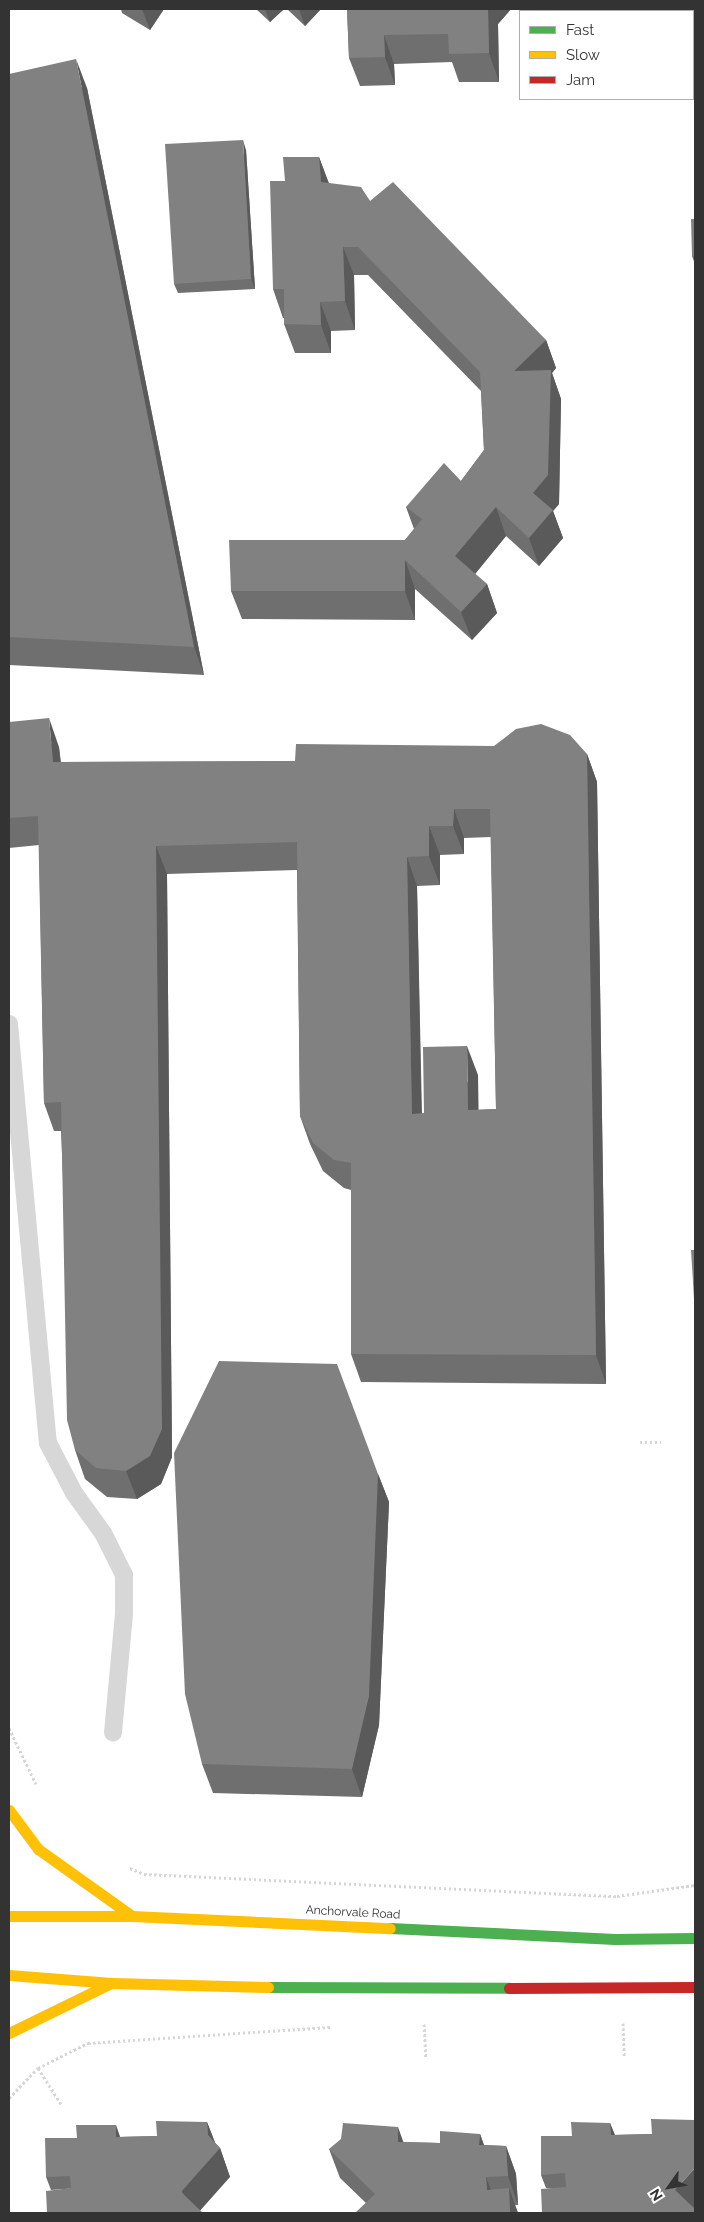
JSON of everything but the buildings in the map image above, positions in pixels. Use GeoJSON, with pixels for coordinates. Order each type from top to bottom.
{"type":"FeatureCollection","features":[{"type":"Feature","properties":{"kind":"street"},"geometry":{"type":"LineString","coordinates":[[9,1810],[38,1849],[132,1916]]}},
{"type":"Feature","properties":{"kind":"street","name":"Anchorvale Road"},"geometry":{"type":"LineString","coordinates":[[9,1916],[132,1916],[615,1939],[695,1938]]}},
{"type":"Feature","properties":{"kind":"street"},"geometry":{"type":"LineString","coordinates":[[9,1975],[112,1983],[335,1989],[695,1987]]}},
{"type":"Feature","properties":{"kind":"street"},"geometry":{"type":"LineString","coordinates":[[9,2033],[112,1983]]}},
{"type":"Feature","properties":{"kind":"lane"},"geometry":{"type":"LineString","coordinates":[[9,1024],[48,1443],[74,1493],[103,1533],[124,1575],[124,1614],[113,1732]]}},
{"type":"Feature","properties":{"kind":"path"},"geometry":{"type":"LineString","coordinates":[[640,1442],[660,1442]]}},
{"type":"Feature","properties":{"kind":"path"},"geometry":{"type":"LineString","coordinates":[[9,1728],[38,1790]]}},
{"type":"Feature","properties":{"kind":"path"},"geometry":{"type":"LineString","coordinates":[[127,1866],[144,1874],[617,1896],[695,1885]]}},
{"type":"Feature","properties":{"kind":"path"},"geometry":{"type":"LineString","coordinates":[[623,2017],[624,2058]]}},
{"type":"Feature","properties":{"kind":"path"},"geometry":{"type":"LineString","coordinates":[[424,2019],[426,2058]]}},
{"type":"Feature","properties":{"kind":"path"},"geometry":{"type":"LineString","coordinates":[[9,2098],[38,2068],[88,2043],[338,2026]]}},
{"type":"Feature","properties":{"kind":"path"},"geometry":{"type":"LineString","coordinates":[[38,2068],[61,2104]]}},
{"type":"Feature","properties":{"kind":"traffic: fast"},"geometry":{"type":"LineString","coordinates":[[390,1928],[615,1939],[695,1938]]}},
{"type":"Feature","properties":{"kind":"traffic: fast"},"geometry":{"type":"LineString","coordinates":[[268,1987],[509,1988]]}},
{"type":"Feature","properties":{"kind":"traffic: slow"},"geometry":{"type":"LineString","coordinates":[[9,1810],[38,1849],[132,1916]]}},
{"type":"Feature","properties":{"kind":"traffic: slow"},"geometry":{"type":"LineString","coordinates":[[9,1916],[132,1916],[390,1928]]}},
{"type":"Feature","properties":{"kind":"traffic: slow"},"geometry":{"type":"LineString","coordinates":[[9,1975],[112,1983],[268,1987]]}},
{"type":"Feature","properties":{"kind":"traffic: slow"},"geometry":{"type":"LineString","coordinates":[[9,2033],[111,1983]]}},
{"type":"Feature","properties":{"kind":"traffic: jam"},"geometry":{"type":"LineString","coordinates":[[509,1988],[695,1987]]}}]}
